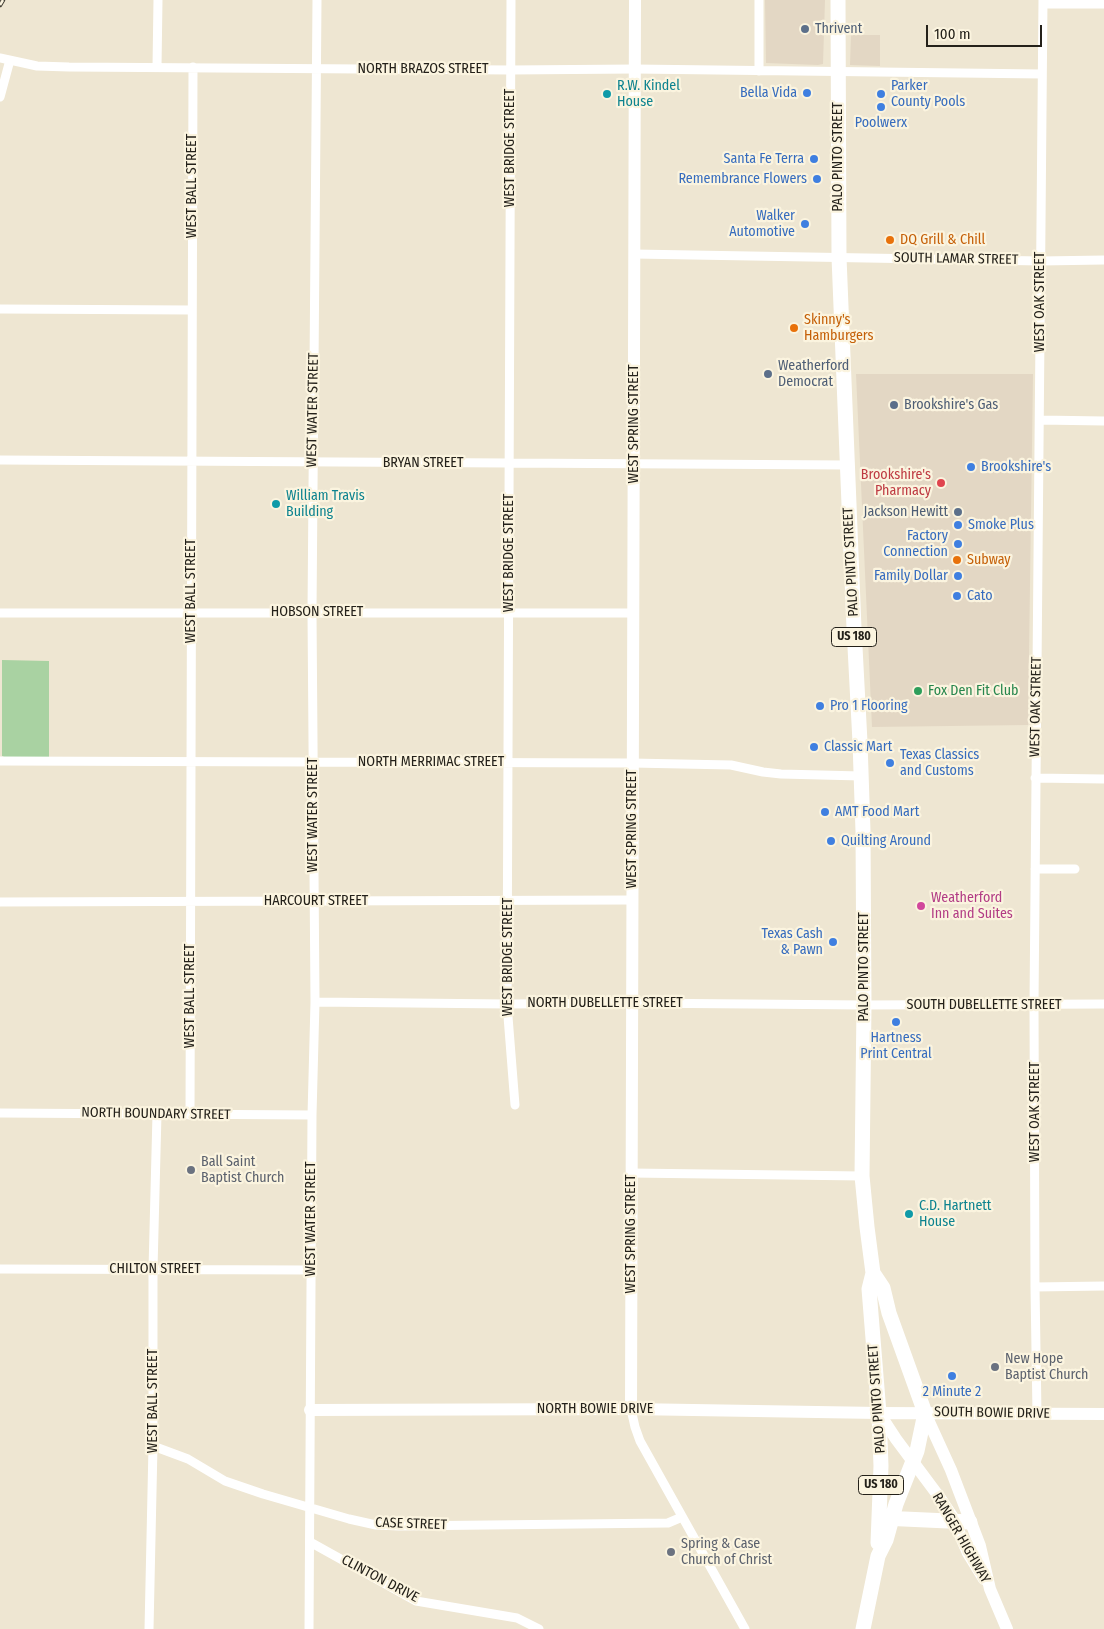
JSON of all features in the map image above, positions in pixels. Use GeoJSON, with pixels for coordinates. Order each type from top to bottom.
{"type":"FeatureCollection","features":[{"type":"Feature","properties":{"kind":"main road","name":"PALO PINTO STREET"},"geometry":{"type":"LineString","coordinates":[[838,0],[838,257],[861,776],[864,1005],[862,1176],[866,1227],[874,1273],[869,1289],[903,1354],[925,1413]]}},
{"type":"Feature","properties":{"kind":"main road","name":"PALO PINTO STREET"},"geometry":{"type":"LineString","coordinates":[[881,1314],[879,1413],[881,1466],[887,1488],[887,1511],[885,1518]]}},
{"type":"Feature","properties":{"kind":"main road","name":"US 180"},"geometry":{"type":"LineString","coordinates":[[863,1629],[878,1556],[886,1540],[885,1518],[917,1451],[925,1413]]}},
{"type":"Feature","properties":{"kind":"main road"},"geometry":{"type":"LineString","coordinates":[[885,1518],[970,1522]]}},
{"type":"Feature","properties":{"kind":"street"},"geometry":{"type":"LineString","coordinates":[[156,67],[158,0]]}},
{"type":"Feature","properties":{"kind":"street","name":"WEST WATER STREET"},"geometry":{"type":"LineString","coordinates":[[309,1629],[310,1270],[315,1002],[312,463],[317,0]]}},
{"type":"Feature","properties":{"kind":"street","name":"WEST BRIDGE STREET"},"geometry":{"type":"LineString","coordinates":[[511,0],[507,1004],[515,1105]]}},
{"type":"Feature","properties":{"kind":"street","name":"WEST SPRING STREET"},"geometry":{"type":"LineString","coordinates":[[635,0],[631,1408],[640,1441],[745,1629]]}},
{"type":"Feature","properties":{"kind":"street"},"geometry":{"type":"LineString","coordinates":[[759,0],[759,71]]}},
{"type":"Feature","properties":{"kind":"street"},"geometry":{"type":"LineString","coordinates":[[1043,2],[1104,4]]}},
{"type":"Feature","properties":{"kind":"street","name":"WEST OAK STREET"},"geometry":{"type":"LineString","coordinates":[[1037,1414],[1034,1287],[1034,1004],[1043,2]]}},
{"type":"Feature","properties":{"kind":"street","name":"NORTH BRAZOS STREET"},"geometry":{"type":"LineString","coordinates":[[0,58],[37,66],[510,70],[635,69],[1042,74]]}},
{"type":"Feature","properties":{"kind":"street"},"geometry":{"type":"LineString","coordinates":[[0,97],[10,60]]}},
{"type":"Feature","properties":{"kind":"street","name":"WEST BALL STREET"},"geometry":{"type":"LineString","coordinates":[[190,1115],[193,67]]}},
{"type":"Feature","properties":{"kind":"street","name":"SOUTH LAMAR STREET"},"geometry":{"type":"LineString","coordinates":[[634,254],[1041,261],[1104,260]]}},
{"type":"Feature","properties":{"kind":"street"},"geometry":{"type":"LineString","coordinates":[[0,309],[192,310]]}},
{"type":"Feature","properties":{"kind":"street"},"geometry":{"type":"LineString","coordinates":[[1040,420],[1104,421]]}},
{"type":"Feature","properties":{"kind":"street","name":"BRYAN STREET"},"geometry":{"type":"LineString","coordinates":[[0,460],[846,465]]}},
{"type":"Feature","properties":{"kind":"street","name":"HOBSON STREET"},"geometry":{"type":"LineString","coordinates":[[0,613],[634,613]]}},
{"type":"Feature","properties":{"kind":"street","name":"NORTH MERRIMAC STREET"},"geometry":{"type":"LineString","coordinates":[[0,761],[632,763],[731,765],[781,774],[861,776]]}},
{"type":"Feature","properties":{"kind":"street"},"geometry":{"type":"LineString","coordinates":[[1035,778],[1104,779]]}},
{"type":"Feature","properties":{"kind":"street"},"geometry":{"type":"LineString","coordinates":[[1035,869],[1075,869]]}},
{"type":"Feature","properties":{"kind":"street","name":"HARCOURT STREET"},"geometry":{"type":"LineString","coordinates":[[0,902],[632,900]]}},
{"type":"Feature","properties":{"kind":"street","name":"NORTH DUBELLETTE STREET"},"geometry":{"type":"LineString","coordinates":[[315,1002],[864,1005]]}},
{"type":"Feature","properties":{"kind":"street","name":"SOUTH DUBELLETTE STREET"},"geometry":{"type":"LineString","coordinates":[[864,1005],[1104,1004]]}},
{"type":"Feature","properties":{"kind":"street","name":"NORTH BOUNDARY STREET"},"geometry":{"type":"LineString","coordinates":[[0,1113],[312,1115]]}},
{"type":"Feature","properties":{"kind":"street","name":"WEST BALL STREET"},"geometry":{"type":"LineString","coordinates":[[149,1629],[153,1446],[153,1269],[157,1114]]}},
{"type":"Feature","properties":{"kind":"street"},"geometry":{"type":"LineString","coordinates":[[631,1173],[862,1176]]}},
{"type":"Feature","properties":{"kind":"street","name":"CHILTON STREET"},"geometry":{"type":"LineString","coordinates":[[0,1269],[310,1270]]}},
{"type":"Feature","properties":{"kind":"street"},"geometry":{"type":"LineString","coordinates":[[1034,1287],[1104,1286]]}},
{"type":"Feature","properties":{"kind":"street","name":"NORTH BOWIE DRIVE"},"geometry":{"type":"LineString","coordinates":[[310,1410],[631,1408],[879,1413]]}},
{"type":"Feature","properties":{"kind":"street","name":"SOUTH BOWIE DRIVE"},"geometry":{"type":"LineString","coordinates":[[879,1413],[1104,1414]]}},
{"type":"Feature","properties":{"kind":"street","name":"RANGER HIGHWAY"},"geometry":{"type":"LineString","coordinates":[[879,1413],[940,1498],[954,1522],[968,1553],[990,1589]]}},
{"type":"Feature","properties":{"kind":"street","name":"RANGER HIGHWAY"},"geometry":{"type":"LineString","coordinates":[[925,1413],[951,1470],[980,1546],[990,1589],[1006,1629]]}},
{"type":"Feature","properties":{"kind":"street","name":"CASE STREET"},"geometry":{"type":"LineString","coordinates":[[153,1446],[188,1459],[225,1481],[263,1494],[376,1525],[668,1523],[682,1518]]}},
{"type":"Feature","properties":{"kind":"street","name":"CLINTON DRIVE"},"geometry":{"type":"LineString","coordinates":[[310,1542],[416,1601],[517,1618],[539,1629]]}},
{"type":"Feature","properties":{"kind":"shaded area"},"geometry":{"type":"Polygon","coordinates":[[[765,0],[825,0],[823,64],[766,63],[765,0]]]}},
{"type":"Feature","properties":{"kind":"shaded area"},"geometry":{"type":"Polygon","coordinates":[[[851,35],[880,35],[880,66],[850,65],[851,35]]]}},
{"type":"Feature","properties":{"kind":"shaded area"},"geometry":{"type":"Polygon","coordinates":[[[856,374],[1033,374],[1028,725],[872,727],[856,374]]]}},
{"type":"Feature","properties":{"kind":"green space"},"geometry":{"type":"Polygon","coordinates":[[[2,660],[49,661],[49,758],[2,756],[2,660]]]}},
{"type":"Feature","properties":{"kind":"railway"},"geometry":{"type":"LineString","coordinates":[[0,5],[3,0]]}},
{"type":"Feature","properties":{"kind":"place","name":"Thrivent"},"geometry":{"type":"Point","coordinates":[805,29]}},
{"type":"Feature","properties":{"kind":"place","name":"Bella Vida"},"geometry":{"type":"Point","coordinates":[807,93]}},
{"type":"Feature","properties":{"kind":"place","name":"R.W. Kindel House"},"geometry":{"type":"Point","coordinates":[607,94]}},
{"type":"Feature","properties":{"kind":"place","name":"Parker County Pools"},"geometry":{"type":"Point","coordinates":[881,94]}},
{"type":"Feature","properties":{"kind":"place","name":"Poolwerx"},"geometry":{"type":"Point","coordinates":[881,107]}},
{"type":"Feature","properties":{"kind":"place","name":"Santa Fe Terra"},"geometry":{"type":"Point","coordinates":[814,159]}},
{"type":"Feature","properties":{"kind":"place","name":"Remembrance Flowers"},"geometry":{"type":"Point","coordinates":[817,179]}},
{"type":"Feature","properties":{"kind":"place","name":"Walker Automotive"},"geometry":{"type":"Point","coordinates":[805,224]}},
{"type":"Feature","properties":{"kind":"place","name":"DQ Grill & Chill"},"geometry":{"type":"Point","coordinates":[890,240]}},
{"type":"Feature","properties":{"kind":"place","name":"Skinny's Hamburgers"},"geometry":{"type":"Point","coordinates":[794,328]}},
{"type":"Feature","properties":{"kind":"place","name":"Weatherford Democrat"},"geometry":{"type":"Point","coordinates":[768,374]}},
{"type":"Feature","properties":{"kind":"place","name":"Brookshire's Gas"},"geometry":{"type":"Point","coordinates":[894,405]}},
{"type":"Feature","properties":{"kind":"place","name":"Brookshire's"},"geometry":{"type":"Point","coordinates":[971,467]}},
{"type":"Feature","properties":{"kind":"place","name":"Brookshire's Pharmacy"},"geometry":{"type":"Point","coordinates":[941,483]}},
{"type":"Feature","properties":{"kind":"place","name":"William Travis Building"},"geometry":{"type":"Point","coordinates":[276,504]}},
{"type":"Feature","properties":{"kind":"place","name":"Jackson Hewitt"},"geometry":{"type":"Point","coordinates":[958,512]}},
{"type":"Feature","properties":{"kind":"place","name":"Smoke Plus"},"geometry":{"type":"Point","coordinates":[958,525]}},
{"type":"Feature","properties":{"kind":"place","name":"Factory Connection"},"geometry":{"type":"Point","coordinates":[958,544]}},
{"type":"Feature","properties":{"kind":"place","name":"Subway"},"geometry":{"type":"Point","coordinates":[957,560]}},
{"type":"Feature","properties":{"kind":"place","name":"Family Dollar"},"geometry":{"type":"Point","coordinates":[958,576]}},
{"type":"Feature","properties":{"kind":"place","name":"Cato"},"geometry":{"type":"Point","coordinates":[957,596]}},
{"type":"Feature","properties":{"kind":"place","name":"Fox Den Fit Club"},"geometry":{"type":"Point","coordinates":[918,691]}},
{"type":"Feature","properties":{"kind":"place","name":"Pro 1 Flooring"},"geometry":{"type":"Point","coordinates":[820,706]}},
{"type":"Feature","properties":{"kind":"place","name":"Classic Mart"},"geometry":{"type":"Point","coordinates":[814,747]}},
{"type":"Feature","properties":{"kind":"place","name":"Texas Classics and Customs"},"geometry":{"type":"Point","coordinates":[890,763]}},
{"type":"Feature","properties":{"kind":"place","name":"AMT Food Mart"},"geometry":{"type":"Point","coordinates":[825,812]}},
{"type":"Feature","properties":{"kind":"place","name":"Quilting Around"},"geometry":{"type":"Point","coordinates":[831,841]}},
{"type":"Feature","properties":{"kind":"place","name":"Weatherford Inn and Suites"},"geometry":{"type":"Point","coordinates":[921,906]}},
{"type":"Feature","properties":{"kind":"place","name":"Texas Cash & Pawn"},"geometry":{"type":"Point","coordinates":[833,942]}},
{"type":"Feature","properties":{"kind":"place","name":"Hartness Print Central"},"geometry":{"type":"Point","coordinates":[896,1022]}},
{"type":"Feature","properties":{"kind":"place","name":"Ball Saint Baptist Church"},"geometry":{"type":"Point","coordinates":[191,1170]}},
{"type":"Feature","properties":{"kind":"place","name":"C.D. Hartnett House"},"geometry":{"type":"Point","coordinates":[909,1214]}},
{"type":"Feature","properties":{"kind":"place","name":"New Hope Baptist Church"},"geometry":{"type":"Point","coordinates":[995,1367]}},
{"type":"Feature","properties":{"kind":"place","name":"2 Minute 2"},"geometry":{"type":"Point","coordinates":[952,1376]}},
{"type":"Feature","properties":{"kind":"place","name":"Spring & Case Church of Christ"},"geometry":{"type":"Point","coordinates":[671,1552]}}]}
